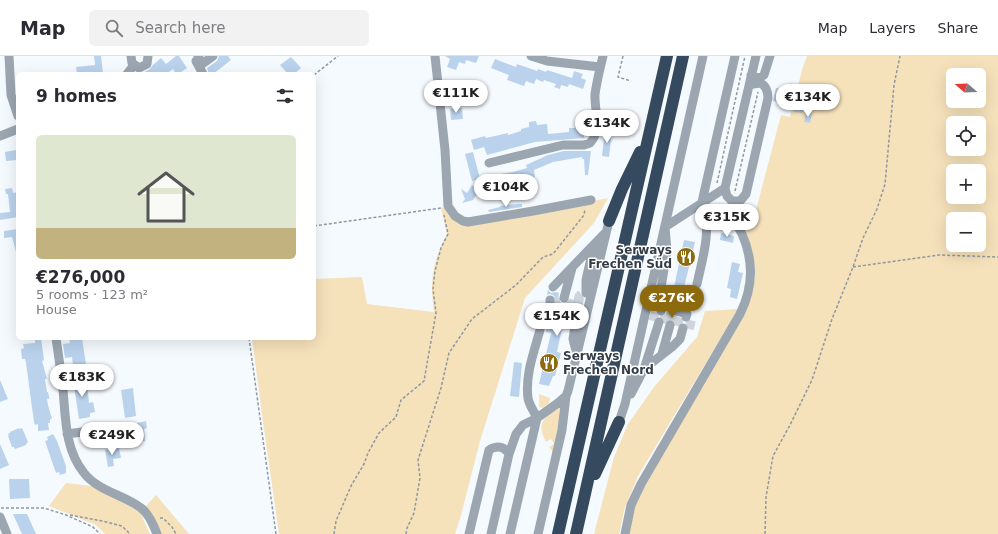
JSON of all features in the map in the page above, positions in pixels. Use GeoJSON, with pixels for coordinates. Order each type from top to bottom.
{"type":"FeatureCollection","features":[{"type":"Feature","properties":{"kind":"highway"},"geometry":{"type":"LineString","coordinates":[[558,534],[667,56]]}},
{"type":"Feature","properties":{"kind":"highway"},"geometry":{"type":"LineString","coordinates":[[576,534],[682,56]]}},
{"type":"Feature","properties":{"kind":"highway"},"geometry":{"type":"LineString","coordinates":[[609,221],[649,131]]}},
{"type":"Feature","properties":{"kind":"highway"},"geometry":{"type":"LineString","coordinates":[[585,497],[619,422]]}},
{"type":"Feature","properties":{"kind":"street"},"geometry":{"type":"LineString","coordinates":[[131,56],[131,61],[139,68],[145,66],[148,61],[148,56]]}},
{"type":"Feature","properties":{"kind":"street"},"geometry":{"type":"LineString","coordinates":[[193,56],[202,72]]}},
{"type":"Feature","properties":{"kind":"street"},"geometry":{"type":"LineString","coordinates":[[198,56],[202,64],[212,56]]}},
{"type":"Feature","properties":{"kind":"street"},"geometry":{"type":"LineString","coordinates":[[435,56],[445,150],[445,207],[455,216],[468,222],[587,201]]}},
{"type":"Feature","properties":{"kind":"street"},"geometry":{"type":"LineString","coordinates":[[530,56],[547,61],[600,67]]}},
{"type":"Feature","properties":{"kind":"street"},"geometry":{"type":"LineString","coordinates":[[488,163],[563,145],[584,145],[590,143],[594,139],[596,133],[597,119],[595,95],[603,56]]}},
{"type":"Feature","properties":{"kind":"street"},"geometry":{"type":"LineString","coordinates":[[619,422],[625,404],[703,56]]}},
{"type":"Feature","properties":{"kind":"street"},"geometry":{"type":"LineString","coordinates":[[697,284],[707,238],[706,213],[702,202],[735,56]]}},
{"type":"Feature","properties":{"kind":"street"},"geometry":{"type":"LineString","coordinates":[[665,227],[722,190],[756,56]]}},
{"type":"Feature","properties":{"kind":"street"},"geometry":{"type":"LineString","coordinates":[[749,86],[761,80],[766,72],[770,56]]}},
{"type":"Feature","properties":{"kind":"street"},"geometry":{"type":"LineString","coordinates":[[6,62],[11,95],[16,110]]}},
{"type":"Feature","properties":{"kind":"street"},"geometry":{"type":"LineString","coordinates":[[129,72],[134,65]]}},
{"type":"Feature","properties":{"kind":"street"},"geometry":{"type":"LineString","coordinates":[[722,190],[732,201],[740,201],[746,194],[768,98],[768,93],[761,80],[751,76]]}},
{"type":"Feature","properties":{"kind":"street"},"geometry":{"type":"LineString","coordinates":[[0,136],[16,130]]}},
{"type":"Feature","properties":{"kind":"street"},"geometry":{"type":"LineString","coordinates":[[726,215],[728,207],[732,201]]}},
{"type":"Feature","properties":{"kind":"street"},"geometry":{"type":"LineString","coordinates":[[625,534],[631,504],[641,484],[740,314],[746,299],[751,278],[750,259],[746,242],[738,225],[733,220],[726,215],[706,213]]}},
{"type":"Feature","properties":{"kind":"street"},"geometry":{"type":"LineString","coordinates":[[538,534],[562,430],[566,396],[578,356],[605,233],[609,221]]}},
{"type":"Feature","properties":{"kind":"street"},"geometry":{"type":"LineString","coordinates":[[665,227],[673,310]]}},
{"type":"Feature","properties":{"kind":"street"},"geometry":{"type":"LineString","coordinates":[[564,281],[561,294],[564,281],[572,268],[605,233]]}},
{"type":"Feature","properties":{"kind":"street"},"geometry":{"type":"LineString","coordinates":[[583,293],[594,245]]}},
{"type":"Feature","properties":{"kind":"street"},"geometry":{"type":"LineString","coordinates":[[543,318],[544,311],[561,311],[575,326],[573,339],[578,356]]}},
{"type":"Feature","properties":{"kind":"street"},"geometry":{"type":"LineString","coordinates":[[625,404],[659,337],[671,325]]}},
{"type":"Feature","properties":{"kind":"street"},"geometry":{"type":"LineString","coordinates":[[644,369],[680,339],[671,325]]}},
{"type":"Feature","properties":{"kind":"street"},"geometry":{"type":"LineString","coordinates":[[671,325],[672,347]]}},
{"type":"Feature","properties":{"kind":"street"},"geometry":{"type":"LineString","coordinates":[[662,354],[671,325]]}},
{"type":"Feature","properties":{"kind":"street"},"geometry":{"type":"LineString","coordinates":[[510,534],[537,418],[530,406],[528,398],[528,383],[529,370],[540,330]]}},
{"type":"Feature","properties":{"kind":"street"},"geometry":{"type":"LineString","coordinates":[[56,340],[62,379],[67,434],[71,450],[84,473],[94,483],[143,509],[157,534]]}},
{"type":"Feature","properties":{"kind":"street"},"geometry":{"type":"LineString","coordinates":[[492,534],[509,454],[518,430],[526,423],[537,418],[558,404],[566,396]]}},
{"type":"Feature","properties":{"kind":"street"},"geometry":{"type":"LineString","coordinates":[[67,434],[119,427]]}},
{"type":"Feature","properties":{"kind":"street"},"geometry":{"type":"LineString","coordinates":[[469,534],[489,450],[498,446],[503,447],[509,454]]}},
{"type":"Feature","properties":{"kind":"street"},"geometry":{"type":"LineString","coordinates":[[0,517],[7,534]]}},
{"type":"Feature","properties":{"kind":"path"},"geometry":{"type":"LineString","coordinates":[[316,73],[338,56]]}},
{"type":"Feature","properties":{"kind":"path"},"geometry":{"type":"LineString","coordinates":[[623,56],[618,77],[631,81]]}},
{"type":"Feature","properties":{"kind":"path"},"geometry":{"type":"LineString","coordinates":[[722,190],[716,181],[745,56]]}},
{"type":"Feature","properties":{"kind":"path"},"geometry":{"type":"LineString","coordinates":[[765,534],[766,497],[773,456],[812,380],[832,319],[863,238],[877,209],[885,184],[894,85],[900,56]]}},
{"type":"Feature","properties":{"kind":"path"},"geometry":{"type":"LineString","coordinates":[[406,534],[406,528],[414,513],[420,478],[418,460],[441,388],[449,353],[472,319],[516,285],[543,257],[553,254],[584,215],[587,201]]}},
{"type":"Feature","properties":{"kind":"path"},"geometry":{"type":"LineString","coordinates":[[316,226],[445,207],[448,234],[441,248],[435,271],[433,289],[436,312],[424,381],[401,400],[396,417],[379,433],[364,464],[351,486],[336,521],[334,534]]}},
{"type":"Feature","properties":{"kind":"path"},"geometry":{"type":"LineString","coordinates":[[853,267],[939,255],[998,256]]}},
{"type":"Feature","properties":{"kind":"path"},"geometry":{"type":"LineString","coordinates":[[673,310],[685,291],[697,284]]}},
{"type":"Feature","properties":{"kind":"path"},"geometry":{"type":"LineString","coordinates":[[249,340],[276,534]]}},
{"type":"Feature","properties":{"kind":"path"},"geometry":{"type":"LineString","coordinates":[[0,508],[44,508],[66,515],[93,527],[100,534]]}},
{"type":"Feature","properties":{"kind":"path"},"geometry":{"type":"LineString","coordinates":[[66,515],[102,520],[122,526],[130,534]]}},
{"type":"Feature","properties":{"kind":"path"},"geometry":{"type":"LineString","coordinates":[[149,518],[163,518],[172,527],[176,534]]}},
{"type":"Feature","properties":{"kind":"shaded area"},"geometry":{"type":"Polygon","coordinates":[[[807,56],[998,56],[998,534],[629,534],[633,511],[639,496],[753,290],[755,267],[751,246],[745,231],[751,229],[781,115],[790,117],[807,56]]]}},
{"type":"Feature","properties":{"kind":"shaded area"},"geometry":{"type":"Polygon","coordinates":[[[608,198],[594,223],[525,298],[480,441],[455,534],[279,534],[252,340],[316,340],[316,279],[362,277],[367,304],[434,312],[432,283],[434,268],[438,254],[447,234],[441,208],[449,207],[466,223],[514,217],[608,198]]]}},
{"type":"Feature","properties":{"kind":"shaded area"},"geometry":{"type":"Polygon","coordinates":[[[738,309],[638,476],[625,507],[619,534],[594,534],[614,457],[628,424],[654,387],[697,337],[705,311],[738,309]]]}},
{"type":"Feature","properties":{"kind":"shaded area"},"geometry":{"type":"Polygon","coordinates":[[[539,394],[550,398],[549,403],[543,408],[539,407],[539,394]]]}},
{"type":"Feature","properties":{"kind":"shaded area"},"geometry":{"type":"Polygon","coordinates":[[[559,408],[559,425],[553,452],[549,447],[554,444],[551,439],[546,442],[543,435],[542,425],[545,418],[559,408]]]}},
{"type":"Feature","properties":{"kind":"shaded area"},"geometry":{"type":"Polygon","coordinates":[[[66,483],[92,486],[140,512],[150,534],[105,534],[96,525],[49,506],[66,483]]]}},
{"type":"Feature","properties":{"kind":"shaded area"},"geometry":{"type":"Polygon","coordinates":[[[156,495],[189,534],[158,534],[146,506],[156,495]]]}},
{"type":"Feature","properties":{"kind":"building"},"geometry":{"type":"Polygon","coordinates":[[[94,56],[101,56],[103,72],[77,72],[76,67],[95,65],[94,56]]]}},
{"type":"Feature","properties":{"kind":"building"},"geometry":{"type":"Polygon","coordinates":[[[176,56],[179,56],[187,68],[181,72],[175,72],[173,69],[169,72],[145,72],[150,69],[161,58],[166,64],[176,56]]]}},
{"type":"Feature","properties":{"kind":"building"},"geometry":{"type":"Polygon","coordinates":[[[219,56],[228,56],[231,60],[216,72],[208,72],[207,68],[217,61],[219,56]]]}},
{"type":"Feature","properties":{"kind":"building"},"geometry":{"type":"Polygon","coordinates":[[[445,56],[479,56],[476,63],[466,60],[465,64],[459,62],[456,70],[447,67],[450,59],[445,56]]]}},
{"type":"Feature","properties":{"kind":"building"},"geometry":{"type":"Polygon","coordinates":[[[291,57],[301,68],[296,72],[286,72],[280,65],[291,57]]]}},
{"type":"Feature","properties":{"kind":"building"},"geometry":{"type":"Polygon","coordinates":[[[495,59],[516,67],[517,64],[537,71],[538,69],[546,72],[547,70],[572,78],[574,71],[583,74],[581,78],[586,80],[583,89],[569,84],[568,87],[561,85],[560,89],[554,87],[556,84],[544,80],[543,82],[536,79],[534,84],[526,81],[524,86],[507,80],[509,75],[491,68],[495,59]]]}},
{"type":"Feature","properties":{"kind":"building"},"geometry":{"type":"Polygon","coordinates":[[[776,88],[792,91],[790,97],[805,100],[802,113],[794,112],[795,106],[773,101],[776,88]]]}},
{"type":"Feature","properties":{"kind":"building"},"geometry":{"type":"Polygon","coordinates":[[[462,108],[463,119],[451,120],[450,109],[462,108]]]}},
{"type":"Feature","properties":{"kind":"building"},"geometry":{"type":"Polygon","coordinates":[[[806,112],[812,113],[810,123],[804,122],[806,112]]]}},
{"type":"Feature","properties":{"kind":"building"},"geometry":{"type":"Polygon","coordinates":[[[536,121],[537,125],[547,124],[548,134],[569,132],[569,128],[575,128],[575,123],[584,123],[584,138],[535,142],[487,155],[484,147],[474,150],[471,140],[485,136],[486,138],[508,133],[508,135],[529,127],[529,122],[536,121]]]}},
{"type":"Feature","properties":{"kind":"building"},"geometry":{"type":"Polygon","coordinates":[[[605,130],[612,131],[609,157],[602,156],[605,130]]]}},
{"type":"Feature","properties":{"kind":"building"},"geometry":{"type":"Polygon","coordinates":[[[16,150],[16,160],[6,161],[5,152],[16,150]]]}},
{"type":"Feature","properties":{"kind":"building"},"geometry":{"type":"Polygon","coordinates":[[[564,151],[591,151],[588,175],[585,175],[584,159],[582,159],[582,157],[553,162],[534,170],[535,177],[521,179],[521,183],[503,186],[502,182],[489,184],[488,176],[527,168],[526,165],[548,155],[564,151]]]}},
{"type":"Feature","properties":{"kind":"building"},"geometry":{"type":"Polygon","coordinates":[[[473,152],[480,179],[472,181],[465,154],[473,152]]]}},
{"type":"Feature","properties":{"kind":"building"},"geometry":{"type":"Polygon","coordinates":[[[472,185],[477,189],[475,191],[478,193],[473,200],[462,203],[465,199],[461,189],[467,193],[472,185]]]}},
{"type":"Feature","properties":{"kind":"building"},"geometry":{"type":"Polygon","coordinates":[[[12,188],[13,193],[16,192],[16,217],[0,220],[0,213],[10,212],[8,194],[6,194],[5,189],[12,188]]]}},
{"type":"Feature","properties":{"kind":"building"},"geometry":{"type":"Polygon","coordinates":[[[522,204],[522,207],[489,212],[488,210],[500,206],[522,204]]]}},
{"type":"Feature","properties":{"kind":"building"},"geometry":{"type":"Polygon","coordinates":[[[16,229],[16,252],[12,237],[4,238],[4,231],[16,229]]]}},
{"type":"Feature","properties":{"kind":"building"},"geometry":{"type":"Polygon","coordinates":[[[721,233],[734,236],[733,243],[720,240],[721,233]]]}},
{"type":"Feature","properties":{"kind":"building"},"geometry":{"type":"Polygon","coordinates":[[[684,240],[695,242],[680,304],[671,301],[684,240]]]}},
{"type":"Feature","properties":{"kind":"building"},"geometry":{"type":"Polygon","coordinates":[[[732,262],[740,264],[738,272],[743,273],[737,299],[730,297],[731,289],[727,288],[732,262]]]}},
{"type":"Feature","properties":{"kind":"building"},"geometry":{"type":"Polygon","coordinates":[[[548,290],[551,293],[559,293],[558,300],[563,304],[568,302],[570,299],[575,301],[577,291],[580,292],[584,299],[580,314],[578,311],[572,311],[568,314],[565,329],[562,328],[557,352],[561,353],[555,376],[553,376],[549,386],[539,384],[551,333],[546,332],[546,328],[542,324],[545,324],[549,320],[553,321],[555,316],[560,318],[563,317],[566,312],[563,307],[556,303],[553,295],[547,295],[548,290]]]}},
{"type":"Feature","properties":{"kind":"building"},"geometry":{"type":"Polygon","coordinates":[[[667,312],[680,318],[683,322],[677,326],[672,319],[668,319],[665,322],[662,317],[667,312]]]}},
{"type":"Feature","properties":{"kind":"building"},"geometry":{"type":"Polygon","coordinates":[[[35,340],[41,340],[44,360],[42,361],[47,379],[45,379],[49,396],[49,399],[47,399],[52,419],[50,419],[50,423],[48,423],[49,430],[38,431],[38,424],[35,425],[26,363],[25,359],[22,359],[21,349],[24,348],[23,344],[35,343],[35,340]]]}},
{"type":"Feature","properties":{"kind":"building"},"geometry":{"type":"Polygon","coordinates":[[[69,340],[82,340],[87,371],[74,373],[72,357],[65,358],[63,344],[70,343],[69,340]]]}},
{"type":"Feature","properties":{"kind":"building"},"geometry":{"type":"Polygon","coordinates":[[[514,362],[522,363],[519,397],[510,396],[514,362]]]}},
{"type":"Feature","properties":{"kind":"building"},"geometry":{"type":"Polygon","coordinates":[[[79,372],[81,384],[87,383],[89,403],[93,402],[95,412],[90,413],[90,417],[79,419],[72,373],[79,372]]]}},
{"type":"Feature","properties":{"kind":"building"},"geometry":{"type":"Polygon","coordinates":[[[0,380],[8,399],[0,402],[0,380]]]}},
{"type":"Feature","properties":{"kind":"building"},"geometry":{"type":"Polygon","coordinates":[[[133,388],[136,416],[125,418],[121,390],[133,388]]]}},
{"type":"Feature","properties":{"kind":"building"},"geometry":{"type":"Polygon","coordinates":[[[146,421],[147,428],[144,429],[145,441],[140,441],[140,445],[134,446],[134,442],[127,443],[125,430],[138,428],[137,423],[146,421]]]}},
{"type":"Feature","properties":{"kind":"building"},"geometry":{"type":"Polygon","coordinates":[[[22,428],[28,442],[26,445],[15,449],[12,447],[8,434],[22,428]]]}},
{"type":"Feature","properties":{"kind":"building"},"geometry":{"type":"Polygon","coordinates":[[[53,434],[66,466],[66,473],[60,475],[59,472],[56,473],[45,441],[48,440],[47,437],[53,434]]]}},
{"type":"Feature","properties":{"kind":"building"},"geometry":{"type":"Polygon","coordinates":[[[0,444],[9,465],[0,469],[0,444]]]}},
{"type":"Feature","properties":{"kind":"building"},"geometry":{"type":"Polygon","coordinates":[[[119,448],[121,458],[113,459],[114,466],[108,467],[105,450],[119,448]]]}},
{"type":"Feature","properties":{"kind":"building"},"geometry":{"type":"Polygon","coordinates":[[[9,479],[29,479],[30,498],[10,499],[9,479]]]}},
{"type":"Feature","properties":{"kind":"building"},"geometry":{"type":"Polygon","coordinates":[[[13,514],[27,514],[36,534],[22,534],[13,514]]]}},
{"type":"Feature","properties":{"kind":"tunnel"},"geometry":{"type":"LineString","coordinates":[[575,316],[580,292]]}},
{"type":"Feature","properties":{"kind":"tunnel"},"geometry":{"type":"LineString","coordinates":[[554,306],[557,293]]}},
{"type":"Feature","properties":{"kind":"tunnel"},"geometry":{"type":"LineString","coordinates":[[566,316],[570,299]]}},
{"type":"Feature","properties":{"kind":"tunnel"},"geometry":{"type":"LineString","coordinates":[[653,321],[656,310]]}},
{"type":"Feature","properties":{"kind":"tunnel"},"geometry":{"type":"LineString","coordinates":[[670,325],[673,311]]}},
{"type":"Feature","properties":{"kind":"tunnel"},"geometry":{"type":"LineString","coordinates":[[663,323],[666,312]]}},
{"type":"Feature","properties":{"kind":"tunnel"},"geometry":{"type":"LineString","coordinates":[[677,326],[680,316]]}},
{"type":"Feature","properties":{"kind":"tunnel"},"geometry":{"type":"LineString","coordinates":[[689,329],[692,318]]}},
{"type":"Feature","properties":{"kind":"place","name":"Serways Frechen Süd"},"geometry":{"type":"Point","coordinates":[686,257]}},
{"type":"Feature","properties":{"kind":"place","name":"Serways Frechen Nord"},"geometry":{"type":"Point","coordinates":[549,363]}}]}
